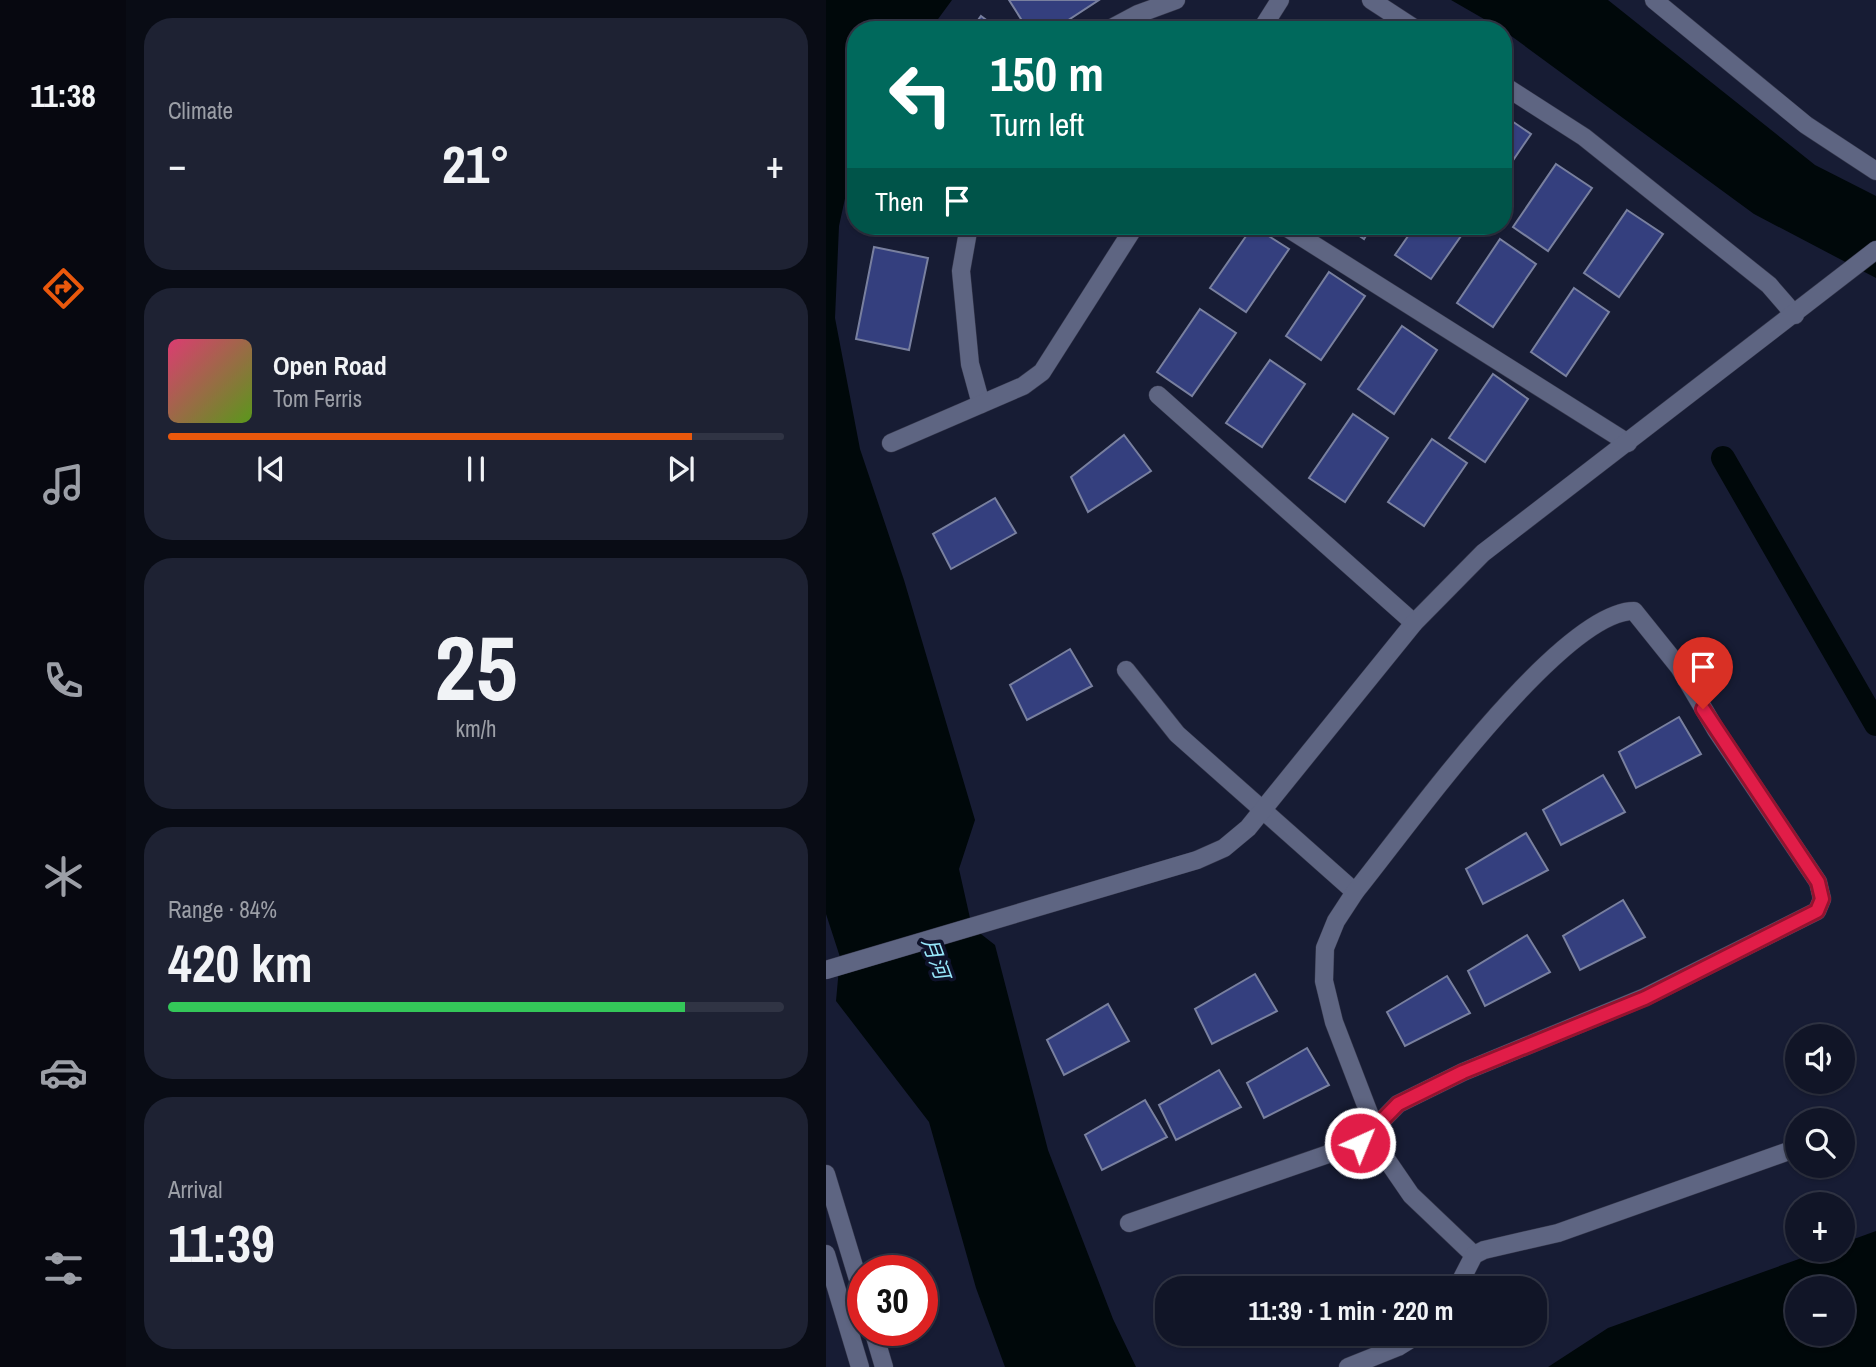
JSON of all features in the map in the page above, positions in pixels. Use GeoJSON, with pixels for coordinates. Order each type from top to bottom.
{"type":"FeatureCollection","features":[{"type":"Feature","properties":{"kind":"street"},"geometry":{"type":"LineString","coordinates":[[1125,21],[1176,0]]}},
{"type":"Feature","properties":{"kind":"street"},"geometry":{"type":"LineString","coordinates":[[1267,21],[1280,0]]}},
{"type":"Feature","properties":{"kind":"street"},"geometry":{"type":"LineString","coordinates":[[1371,0],[1403,21]]}},
{"type":"Feature","properties":{"kind":"street"},"geometry":{"type":"LineString","coordinates":[[1654,0],[1806,125],[1876,171]]}},
{"type":"Feature","properties":{"kind":"street"},"geometry":{"type":"LineString","coordinates":[[1512,91],[1584,137],[1769,285],[1795,315]]}},
{"type":"Feature","properties":{"kind":"street"},"geometry":{"type":"LineString","coordinates":[[968,235],[961,271],[970,364],[981,404]]}},
{"type":"Feature","properties":{"kind":"street"},"geometry":{"type":"LineString","coordinates":[[891,443],[1023,386],[1042,372],[1129,235]]}},
{"type":"Feature","properties":{"kind":"street"},"geometry":{"type":"LineString","coordinates":[[1298,235],[1628,443]]}},
{"type":"Feature","properties":{"kind":"street"},"geometry":{"type":"LineString","coordinates":[[826,970],[1198,860],[1224,848],[1262,810],[1414,623],[1483,553],[1876,250]]}},
{"type":"Feature","properties":{"kind":"street"},"geometry":{"type":"LineString","coordinates":[[1158,395],[1414,623]]}},
{"type":"Feature","properties":{"kind":"street"},"geometry":{"type":"LineString","coordinates":[[1129,1223],[1360,1143],[1374,1129],[1398,1104],[1463,1072],[1645,998],[1817,911],[1822,899],[1818,882],[1716,730],[1679,667],[1634,611],[1609,614],[1525,684],[1355,892],[1336,921],[1325,947],[1324,981],[1334,1022],[1374,1129],[1387,1160],[1411,1195],[1474,1255]]}},
{"type":"Feature","properties":{"kind":"street"},"geometry":{"type":"LineString","coordinates":[[1125,670],[1177,734],[1355,892]]}},
{"type":"Feature","properties":{"kind":"street"},"geometry":{"type":"LineString","coordinates":[[1463,1276],[1474,1255],[1558,1233],[1785,1152]]}},
{"type":"Feature","properties":{"kind":"street"},"geometry":{"type":"LineString","coordinates":[[826,1174],[851,1255]]}},
{"type":"Feature","properties":{"kind":"street"},"geometry":{"type":"LineString","coordinates":[[826,1254],[860,1367]]}},
{"type":"Feature","properties":{"kind":"street"},"geometry":{"type":"LineString","coordinates":[[878,1346],[884,1367]]}},
{"type":"Feature","properties":{"kind":"street"},"geometry":{"type":"LineString","coordinates":[[1348,1367],[1400,1346]]}},
{"type":"Feature","properties":{"kind":"water","name":"月河"},"geometry":{"type":"Polygon","coordinates":[[[826,0],[952,0],[937,21],[847,21],[847,189],[839,226],[835,318],[860,449],[904,580],[975,820],[959,869],[972,927],[995,945],[1048,1150],[1113,1319],[1136,1367],[1005,1367],[976,1288],[929,1122],[836,1001],[840,957],[826,914],[826,0]]]}},
{"type":"Feature","properties":{"kind":"water"},"geometry":{"type":"Polygon","coordinates":[[[1451,0],[1608,0],[1815,165],[1876,196],[1876,278],[1754,214],[1512,37],[1512,21],[1487,21],[1451,0]]]}},
{"type":"Feature","properties":{"kind":"water"},"geometry":{"type":"Polygon","coordinates":[[[1876,1231],[1876,1367],[1548,1367],[1608,1328],[1791,1262],[1855,1262],[1855,1239],[1876,1231]]]}},
{"type":"Feature","properties":{"kind":"building"},"geometry":{"type":"Polygon","coordinates":[[[1009,0],[1099,0],[1067,21],[1022,21],[1009,0]]]}},
{"type":"Feature","properties":{"kind":"building"},"geometry":{"type":"Polygon","coordinates":[[[1512,121],[1531,134],[1512,162],[1512,121]]]}},
{"type":"Feature","properties":{"kind":"building"},"geometry":{"type":"Polygon","coordinates":[[[1556,164],[1592,188],[1548,251],[1513,227],[1556,164]]]}},
{"type":"Feature","properties":{"kind":"building"},"geometry":{"type":"Polygon","coordinates":[[[1627,210],[1663,234],[1619,297],[1584,273],[1627,210]]]}},
{"type":"Feature","properties":{"kind":"building"},"geometry":{"type":"Polygon","coordinates":[[[1247,235],[1267,235],[1289,249],[1246,312],[1210,288],[1247,235]]]}},
{"type":"Feature","properties":{"kind":"building"},"geometry":{"type":"Polygon","coordinates":[[[1409,235],[1462,235],[1431,279],[1395,255],[1409,235]]]}},
{"type":"Feature","properties":{"kind":"building"},"geometry":{"type":"Polygon","coordinates":[[[1500,239],[1536,264],[1493,327],[1457,303],[1500,239]]]}},
{"type":"Feature","properties":{"kind":"building"},"geometry":{"type":"Polygon","coordinates":[[[874,247],[928,258],[909,350],[856,339],[874,247]]]}},
{"type":"Feature","properties":{"kind":"building"},"geometry":{"type":"Polygon","coordinates":[[[1329,272],[1365,296],[1321,360],[1286,336],[1329,272]]]}},
{"type":"Feature","properties":{"kind":"building"},"geometry":{"type":"Polygon","coordinates":[[[1574,288],[1609,312],[1566,376],[1531,352],[1574,288]]]}},
{"type":"Feature","properties":{"kind":"building"},"geometry":{"type":"Polygon","coordinates":[[[1200,309],[1236,333],[1192,396],[1157,372],[1200,309]]]}},
{"type":"Feature","properties":{"kind":"building"},"geometry":{"type":"Polygon","coordinates":[[[1402,326],[1437,350],[1394,414],[1358,389],[1402,326]]]}},
{"type":"Feature","properties":{"kind":"building"},"geometry":{"type":"Polygon","coordinates":[[[1270,360],[1305,384],[1262,447],[1226,423],[1270,360]]]}},
{"type":"Feature","properties":{"kind":"building"},"geometry":{"type":"Polygon","coordinates":[[[1493,374],[1528,399],[1485,462],[1449,438],[1493,374]]]}},
{"type":"Feature","properties":{"kind":"building"},"geometry":{"type":"Polygon","coordinates":[[[1353,414],[1388,438],[1345,502],[1309,478],[1353,414]]]}},
{"type":"Feature","properties":{"kind":"building"},"geometry":{"type":"Polygon","coordinates":[[[1124,435],[1151,471],[1088,512],[1071,477],[1124,435]]]}},
{"type":"Feature","properties":{"kind":"building"},"geometry":{"type":"Polygon","coordinates":[[[1432,439],[1467,463],[1424,526],[1388,502],[1432,439]]]}},
{"type":"Feature","properties":{"kind":"building"},"geometry":{"type":"Polygon","coordinates":[[[995,498],[1016,533],[951,569],[933,534],[995,498]]]}},
{"type":"Feature","properties":{"kind":"building"},"geometry":{"type":"Polygon","coordinates":[[[1070,649],[1092,686],[1027,720],[1010,685],[1070,649]]]}},
{"type":"Feature","properties":{"kind":"building"},"geometry":{"type":"Polygon","coordinates":[[[1679,717],[1701,754],[1636,788],[1619,752],[1679,717]]]}},
{"type":"Feature","properties":{"kind":"building"},"geometry":{"type":"Polygon","coordinates":[[[1603,775],[1625,812],[1561,845],[1543,810],[1603,775]]]}},
{"type":"Feature","properties":{"kind":"building"},"geometry":{"type":"Polygon","coordinates":[[[1526,833],[1548,870],[1483,904],[1466,869],[1526,833]]]}},
{"type":"Feature","properties":{"kind":"building"},"geometry":{"type":"Polygon","coordinates":[[[1623,900],[1645,937],[1580,970],[1563,936],[1623,900]]]}},
{"type":"Feature","properties":{"kind":"building"},"geometry":{"type":"Polygon","coordinates":[[[1527,935],[1550,972],[1485,1006],[1468,971],[1527,935]]]}},
{"type":"Feature","properties":{"kind":"building"},"geometry":{"type":"Polygon","coordinates":[[[1255,974],[1277,1011],[1212,1044],[1195,1009],[1255,974]]]}},
{"type":"Feature","properties":{"kind":"building"},"geometry":{"type":"Polygon","coordinates":[[[1447,976],[1470,1013],[1405,1046],[1387,1012],[1447,976]]]}},
{"type":"Feature","properties":{"kind":"building"},"geometry":{"type":"Polygon","coordinates":[[[1108,1004],[1129,1041],[1064,1075],[1047,1040],[1108,1004]]]}},
{"type":"Feature","properties":{"kind":"building"},"geometry":{"type":"Polygon","coordinates":[[[1307,1048],[1329,1085],[1264,1118],[1247,1083],[1307,1048]]]}},
{"type":"Feature","properties":{"kind":"building"},"geometry":{"type":"Polygon","coordinates":[[[1219,1070],[1241,1107],[1176,1140],[1159,1105],[1219,1070]]]}},
{"type":"Feature","properties":{"kind":"building"},"geometry":{"type":"Polygon","coordinates":[[[1145,1100],[1167,1137],[1102,1170],[1085,1135],[1145,1100]]]}},
{"type":"Feature","properties":{"kind":"waterway"},"geometry":{"type":"LineString","coordinates":[[1723,458],[1876,724]]}},
{"type":"Feature","properties":{"kind":"route"},"geometry":{"type":"LineString","coordinates":[[1360,1143],[1398,1104],[1463,1072],[1645,998],[1817,911],[1822,899],[1818,882],[1703,709]]}}]}
